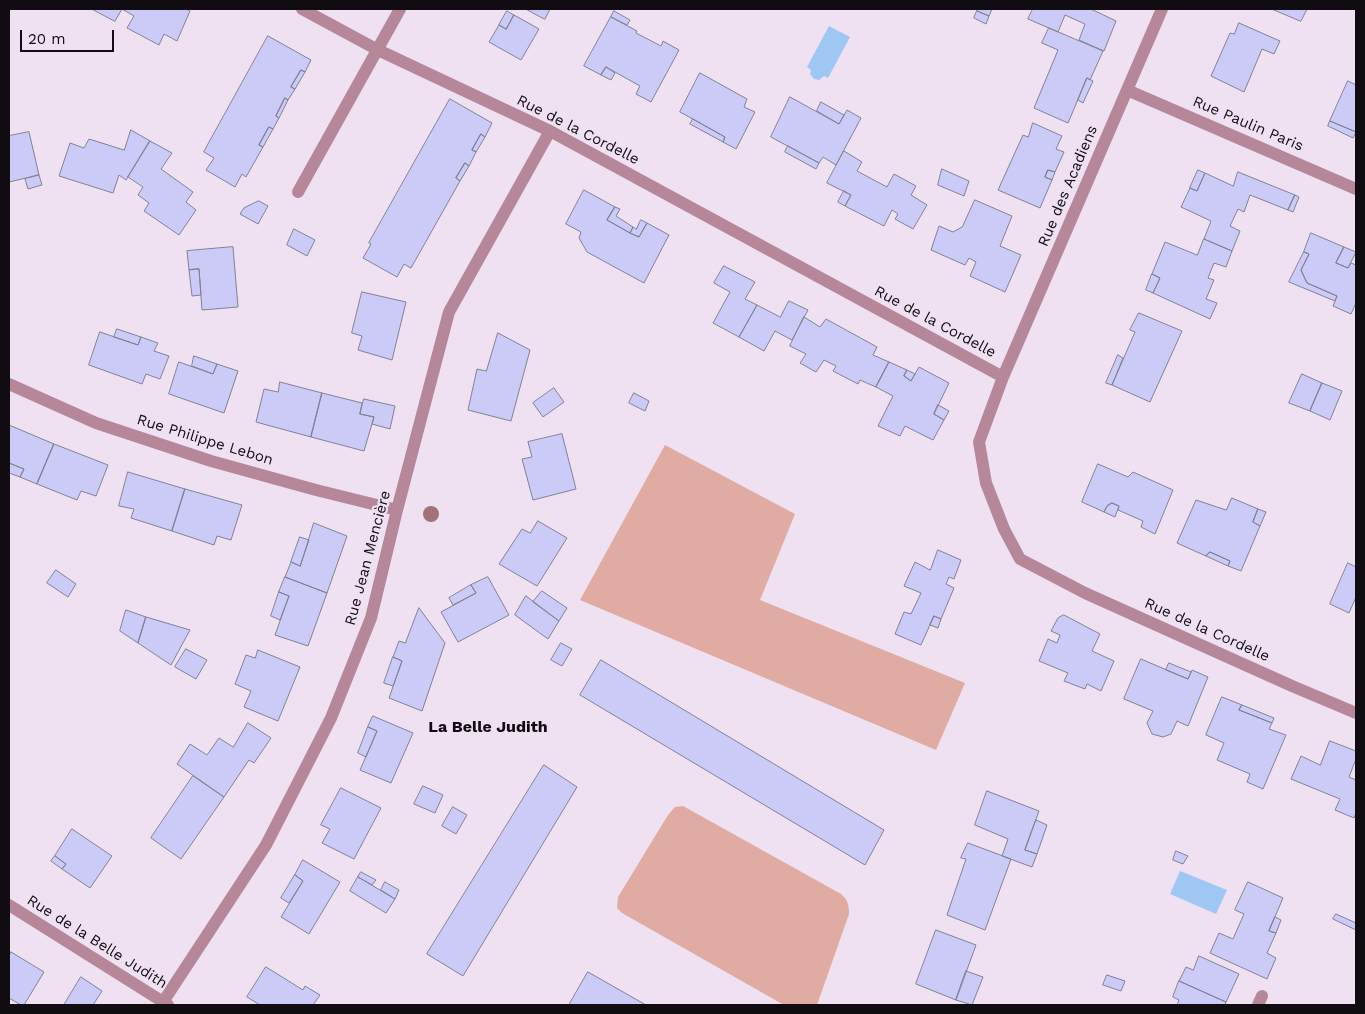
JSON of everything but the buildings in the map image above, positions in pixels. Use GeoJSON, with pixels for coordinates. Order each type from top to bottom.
{"type":"FeatureCollection","features":[{"type":"Feature","properties":{"kind":"street","name":"Rue de la Cordelle"},"geometry":{"type":"LineString","coordinates":[[302,9],[378,50],[550,131],[1003,377],[979,442],[986,483],[1004,529],[1020,559],[1085,593],[1356,713]]}},
{"type":"Feature","properties":{"kind":"street"},"geometry":{"type":"LineString","coordinates":[[298,192],[400,9]]}},
{"type":"Feature","properties":{"kind":"street","name":"Rue des Acadiens"},"geometry":{"type":"LineString","coordinates":[[1003,377],[1162,9]]}},
{"type":"Feature","properties":{"kind":"street","name":"Rue Paulin Paris"},"geometry":{"type":"LineString","coordinates":[[1127,90],[1356,188]]}},
{"type":"Feature","properties":{"kind":"street","name":"Rue Jean Mencière"},"geometry":{"type":"LineString","coordinates":[[165,1003],[266,844],[331,718],[372,618],[397,510],[450,312],[550,131]]}},
{"type":"Feature","properties":{"kind":"street","name":"Rue Philippe Lebon"},"geometry":{"type":"LineString","coordinates":[[9,384],[96,423],[202,458],[316,490],[397,510]]}},
{"type":"Feature","properties":{"kind":"street","name":"Rue de la Belle Judith"},"geometry":{"type":"LineString","coordinates":[[9,905],[165,1003]]}},
{"type":"Feature","properties":{"kind":"shaded area"},"geometry":{"type":"Polygon","coordinates":[[[665,445],[795,514],[760,600],[965,683],[936,750],[580,600],[665,445]]]}},
{"type":"Feature","properties":{"kind":"shaded area"},"geometry":{"type":"Polygon","coordinates":[[[683,806],[841,894],[845,898],[849,914],[817,1005],[784,1005],[622,913],[617,908],[618,897],[668,815],[675,807],[683,806]]]}},
{"type":"Feature","properties":{"kind":"water"},"geometry":{"type":"Polygon","coordinates":[[[829,26],[850,37],[828,78],[824,76],[819,80],[814,79],[810,74],[811,70],[807,67],[829,26]]]}},
{"type":"Feature","properties":{"kind":"water"},"geometry":{"type":"Polygon","coordinates":[[[1180,871],[1227,890],[1216,914],[1170,894],[1180,871]]]}},
{"type":"Feature","properties":{"kind":"district","name":"La Belle Judith"},"geometry":{"type":"Point","coordinates":[488,727]}}]}
